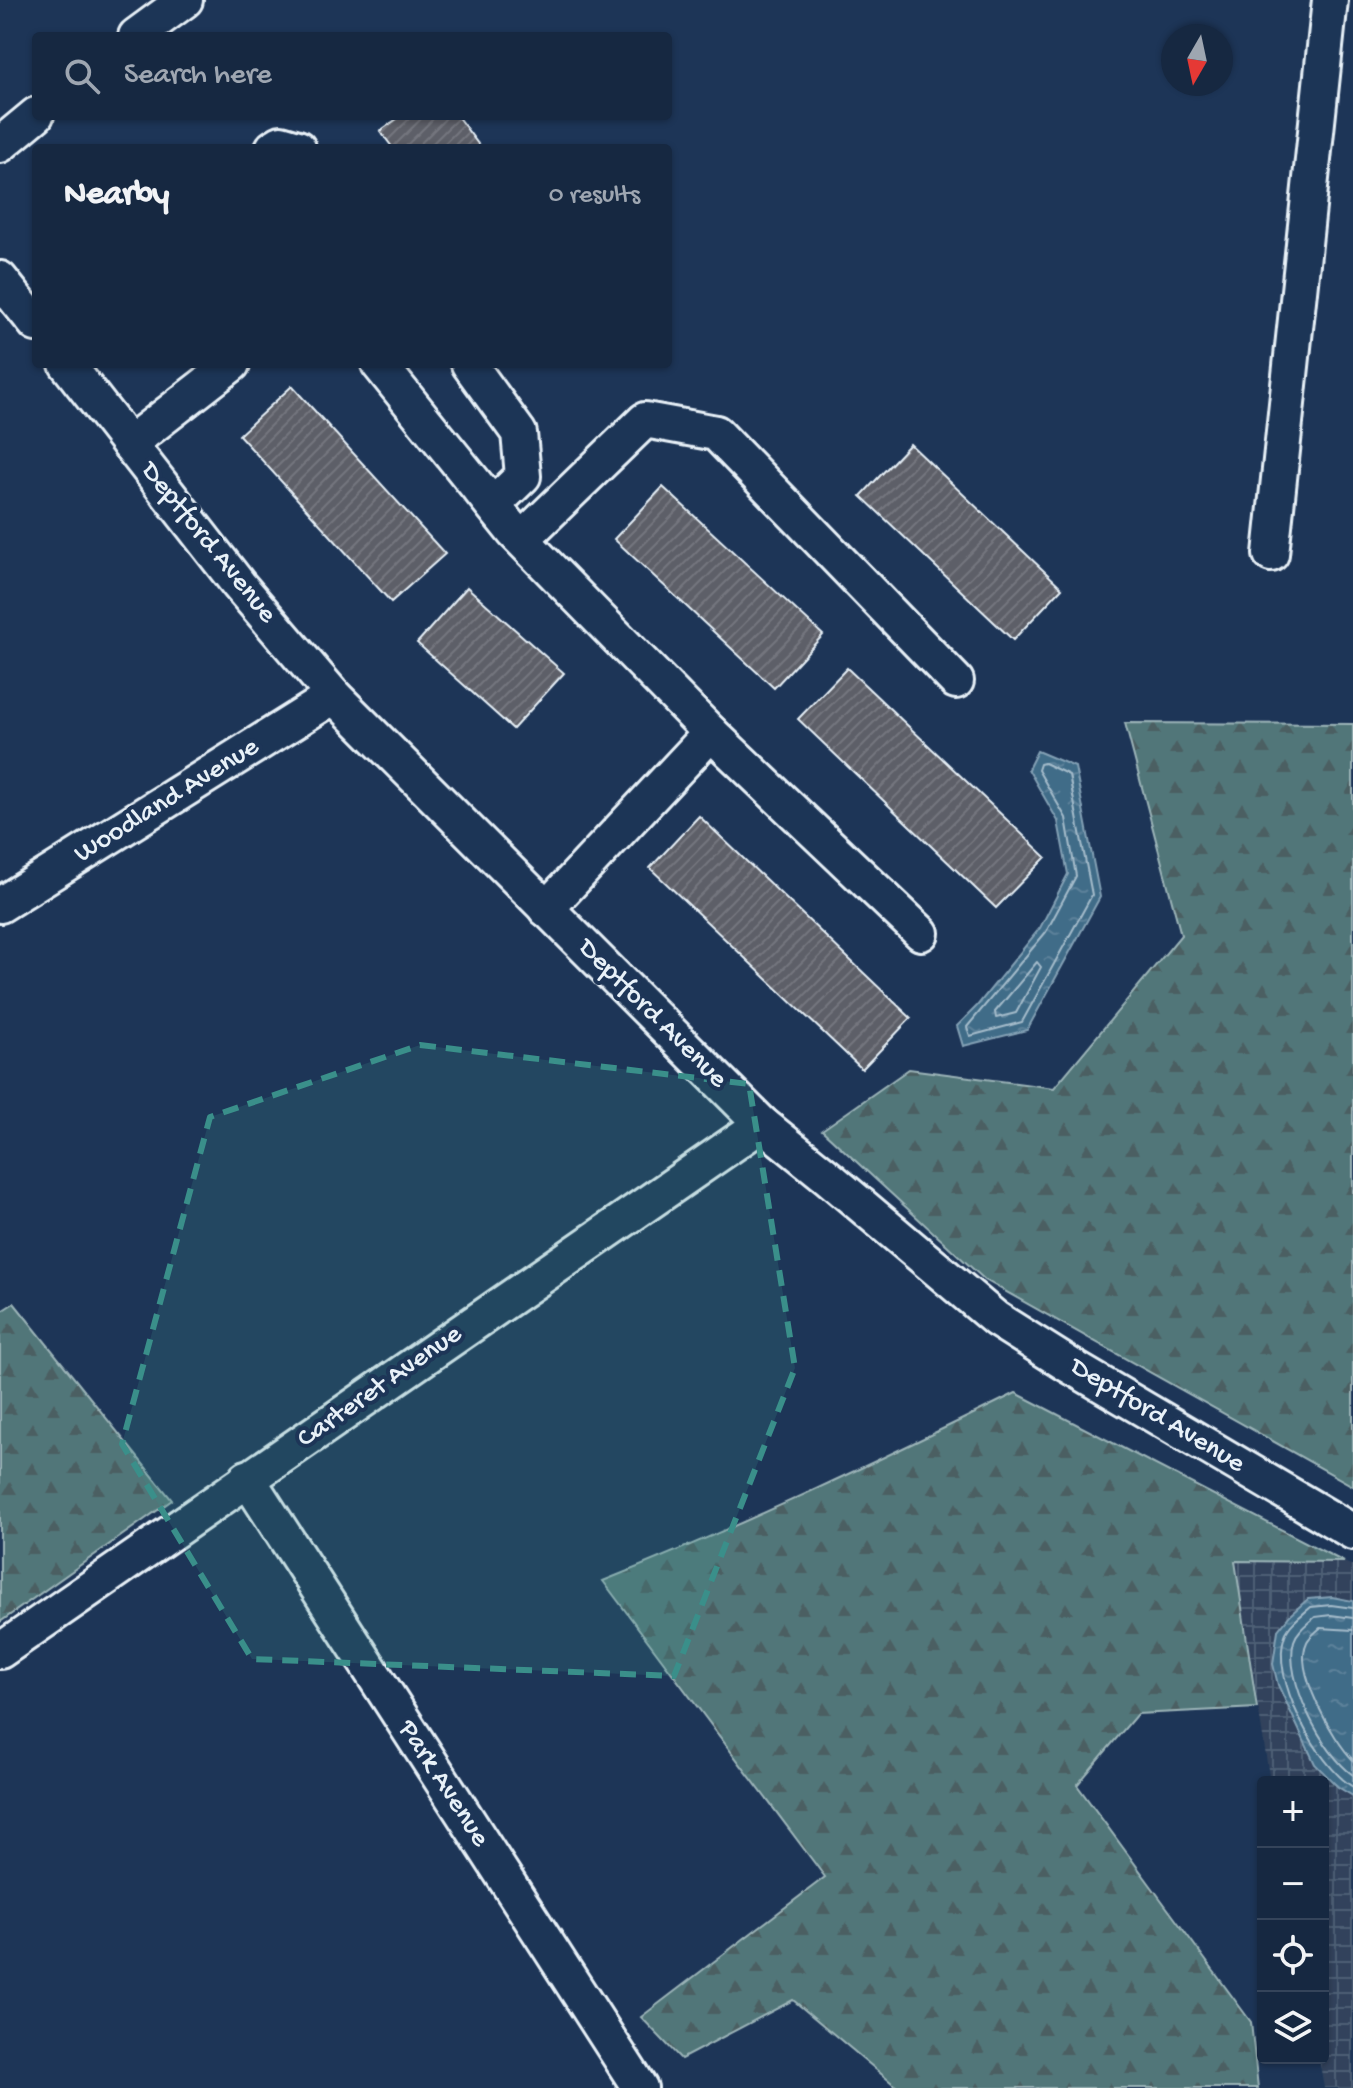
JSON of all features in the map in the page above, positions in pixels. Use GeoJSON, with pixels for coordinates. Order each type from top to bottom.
{"type":"FeatureCollection","features":[{"type":"Feature","properties":{"kind":"street"},"geometry":{"type":"LineString","coordinates":[[141,32],[185,0]]}},
{"type":"Feature","properties":{"kind":"street"},"geometry":{"type":"LineString","coordinates":[[1271,554],[1330,0]]}},
{"type":"Feature","properties":{"kind":"street"},"geometry":{"type":"LineString","coordinates":[[0,145],[32,118]]}},
{"type":"Feature","properties":{"kind":"street"},"geometry":{"type":"LineString","coordinates":[[0,279],[32,319]]}},
{"type":"Feature","properties":{"kind":"street","name":"Deptford Avenue"},"geometry":{"type":"LineString","coordinates":[[70,368],[239,585],[334,696],[762,1124],[996,1319],[1353,1532]]}},
{"type":"Feature","properties":{"kind":"street"},"geometry":{"type":"LineString","coordinates":[[129,444],[227,368]]}},
{"type":"Feature","properties":{"kind":"street"},"geometry":{"type":"LineString","coordinates":[[382,368],[514,532],[711,733],[921,933]]}},
{"type":"Feature","properties":{"kind":"street"},"geometry":{"type":"LineString","coordinates":[[472,368],[519,433],[523,476],[493,505]]}},
{"type":"Feature","properties":{"kind":"street"},"geometry":{"type":"LineString","coordinates":[[523,538],[645,420],[716,433],[956,681]]}},
{"type":"Feature","properties":{"kind":"street","name":"Woodland Avenue"},"geometry":{"type":"LineString","coordinates":[[0,905],[334,696]]}},
{"type":"Feature","properties":{"kind":"street"},"geometry":{"type":"LineString","coordinates":[[546,909],[711,733]]}},
{"type":"Feature","properties":{"kind":"street","name":"Carteret Avenue"},"geometry":{"type":"LineString","coordinates":[[0,1651],[762,1124]]}},
{"type":"Feature","properties":{"kind":"street","name":"Park Avenue"},"geometry":{"type":"LineString","coordinates":[[247,1478],[640,2088]]}},
{"type":"Feature","properties":{"kind":"highlighted area"},"geometry":{"type":"Polygon","coordinates":[[[420,1045],[749,1084],[795,1368],[674,1676],[252,1659],[122,1444],[210,1117],[420,1045]]]}},
{"type":"Feature","properties":{"kind":"shaded area"},"geometry":{"type":"Polygon","coordinates":[[[1235,1560],[1344,1562],[1353,1566],[1353,2088],[1324,2088],[1320,2064],[1329,2064],[1329,1776],[1269,1776],[1235,1560]]]}},
{"type":"Feature","properties":{"kind":"green space"},"geometry":{"type":"Polygon","coordinates":[[[1125,723],[1353,724],[1353,1486],[985,1280],[822,1130],[909,1069],[1054,1088],[1181,935],[1125,723]]]}},
{"type":"Feature","properties":{"kind":"green space"},"geometry":{"type":"Polygon","coordinates":[[[14,1303],[172,1500],[0,1622],[0,1312],[14,1303]]]}},
{"type":"Feature","properties":{"kind":"green space"},"geometry":{"type":"Polygon","coordinates":[[[1016,1393],[1344,1562],[1235,1561],[1257,1708],[1137,1714],[1077,1785],[1251,2022],[1258,2088],[898,2088],[793,2000],[681,2059],[641,2017],[825,1877],[603,1581],[811,1491],[1016,1393]]]}},
{"type":"Feature","properties":{"kind":"water"},"geometry":{"type":"Polygon","coordinates":[[[1037,751],[1075,767],[1100,897],[1027,1030],[963,1046],[957,1026],[1040,928],[1068,874],[1058,821],[1028,769],[1037,751]]]}},
{"type":"Feature","properties":{"kind":"water"},"geometry":{"type":"Polygon","coordinates":[[[1332,1597],[1353,1601],[1353,1796],[1338,1787],[1315,1764],[1278,1685],[1273,1664],[1278,1630],[1308,1599],[1332,1597]]]}},
{"type":"Feature","properties":{"kind":"building"},"geometry":{"type":"Polygon","coordinates":[[[395,120],[460,120],[478,144],[390,144],[380,131],[395,120]]]}},
{"type":"Feature","properties":{"kind":"building"},"geometry":{"type":"Polygon","coordinates":[[[292,386],[445,554],[391,602],[239,435],[292,386]]]}},
{"type":"Feature","properties":{"kind":"building"},"geometry":{"type":"Polygon","coordinates":[[[910,444],[1062,588],[1013,640],[861,496],[910,444]]]}},
{"type":"Feature","properties":{"kind":"building"},"geometry":{"type":"Polygon","coordinates":[[[663,487],[823,635],[774,688],[614,539],[663,487]]]}},
{"type":"Feature","properties":{"kind":"building"},"geometry":{"type":"Polygon","coordinates":[[[467,587],[564,673],[513,729],[417,643],[467,587]]]}},
{"type":"Feature","properties":{"kind":"building"},"geometry":{"type":"Polygon","coordinates":[[[847,668],[1046,857],[996,908],[798,719],[847,668]]]}},
{"type":"Feature","properties":{"kind":"building"},"geometry":{"type":"Polygon","coordinates":[[[699,816],[911,1018],[862,1069],[650,868],[699,816]]]}}]}
